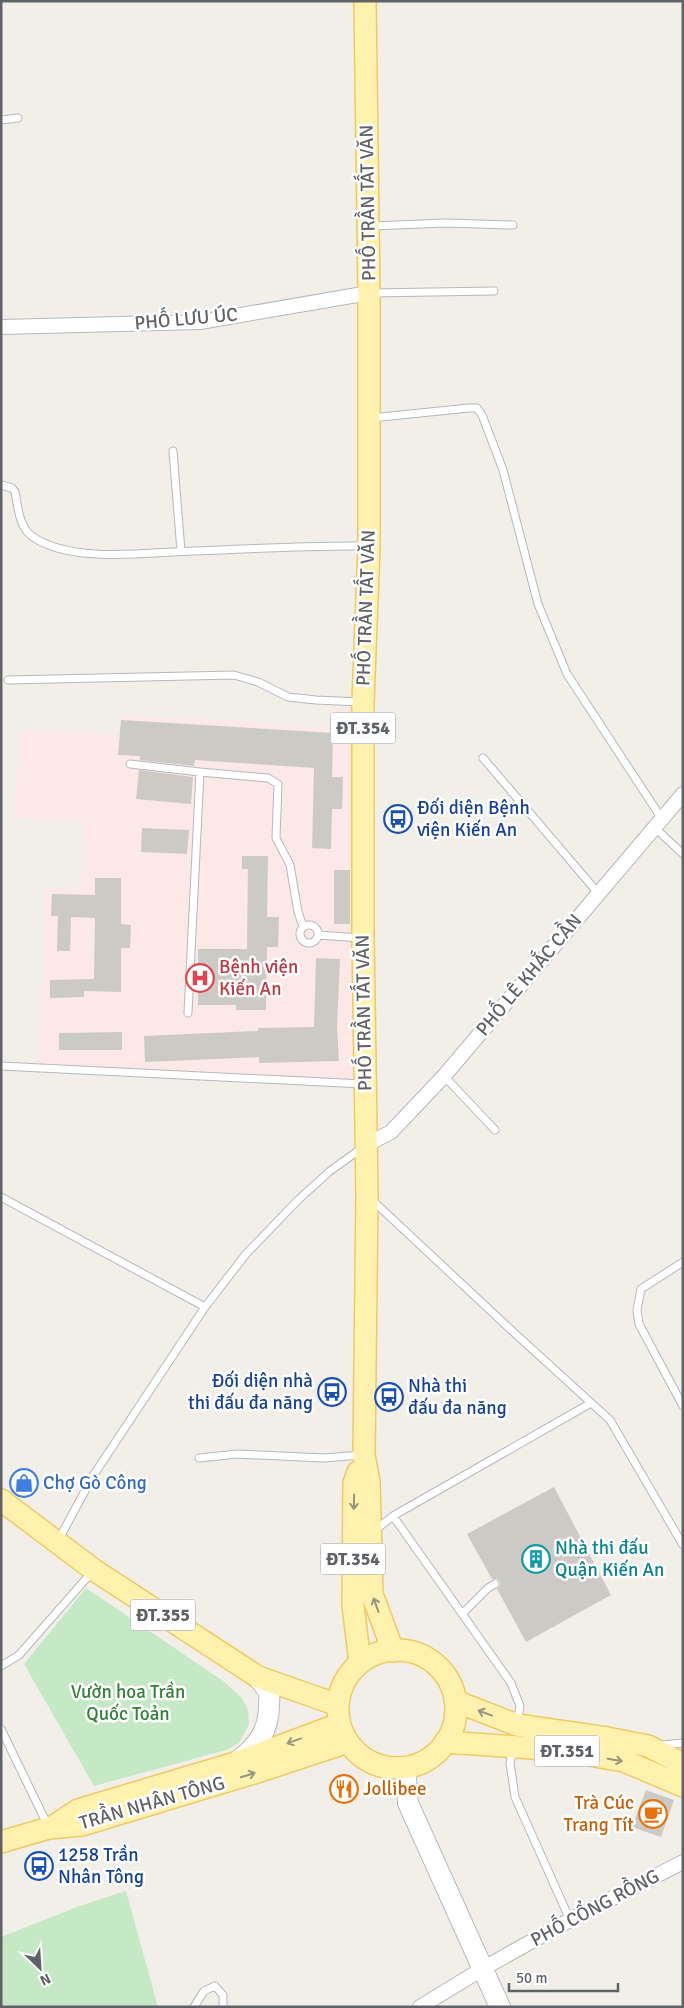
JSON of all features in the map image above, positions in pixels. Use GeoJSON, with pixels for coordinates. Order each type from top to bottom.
{"type":"FeatureCollection","features":[{"type":"Feature","properties":{"kind":"main road","name":"PHỐ TRẦN TẤT VĂN"},"geometry":{"type":"LineString","coordinates":[[365,1],[369,293],[369,546],[362,702],[363,938],[368,1195],[364,1455],[368,1482],[372,1594],[393,1651]]}},
{"type":"Feature","properties":{"kind":"main road","name":"PHỐ TRẦN TẤT VĂN"},"geometry":{"type":"LineString","coordinates":[[360,1663],[353,1605],[354,1483],[364,1455]]}},
{"type":"Feature","properties":{"kind":"main road","name":"ĐT.355"},"geometry":{"type":"LineString","coordinates":[[1,1500],[94,1570],[258,1677],[342,1724]]}},
{"type":"Feature","properties":{"kind":"main road"},"geometry":{"type":"LineString","coordinates":[[393,1651],[403,1651],[422,1656],[438,1667],[449,1682],[455,1701],[455,1720],[445,1742],[428,1759],[406,1767],[394,1768],[373,1763],[363,1758],[342,1724],[344,1682],[360,1663],[381,1653],[393,1651]]}},
{"type":"Feature","properties":{"kind":"main road"},"geometry":{"type":"LineString","coordinates":[[235,1763],[250,1752],[260,1740],[266,1728],[269,1713],[269,1694],[258,1677]]}},
{"type":"Feature","properties":{"kind":"main road","name":"ĐT.351"},"geometry":{"type":"LineString","coordinates":[[455,1701],[515,1736],[560,1750],[624,1761],[683,1786]]}},
{"type":"Feature","properties":{"kind":"main road","name":"TRẦN NHÂN TÔNG"},"geometry":{"type":"LineString","coordinates":[[49,1828],[78,1810],[235,1763],[342,1724]]}},
{"type":"Feature","properties":{"kind":"main road","name":"TRẦN NHÂN TÔNG"},"geometry":{"type":"LineString","coordinates":[[49,1828],[82,1825],[257,1772],[342,1724]]}},
{"type":"Feature","properties":{"kind":"main road","name":"ĐT.351"},"geometry":{"type":"LineString","coordinates":[[445,1742],[515,1736],[607,1738],[648,1746],[683,1764]]}},
{"type":"Feature","properties":{"kind":"main road"},"geometry":{"type":"LineString","coordinates":[[406,1767],[408,1803],[500,2007]]}},
{"type":"Feature","properties":{"kind":"main road"},"geometry":{"type":"LineString","coordinates":[[1,1842],[49,1828]]}},
{"type":"Feature","properties":{"kind":"street","name":"PHỐ LƯU ÚC"},"geometry":{"type":"LineString","coordinates":[[1,327],[200,322],[369,293]]}},
{"type":"Feature","properties":{"kind":"street","name":"PHỐ LÊ KHẮC CẦN"},"geometry":{"type":"LineString","coordinates":[[366,1145],[391,1132],[444,1076],[683,794]]}},
{"type":"Feature","properties":{"kind":"street","name":"PHỐ CỔNG RỒNG"},"geometry":{"type":"LineString","coordinates":[[420,2007],[482,1969],[570,1920],[683,1862]]}},
{"type":"Feature","properties":{"kind":"lane"},"geometry":{"type":"LineString","coordinates":[[1,120],[18,118]]}},
{"type":"Feature","properties":{"kind":"lane"},"geometry":{"type":"LineString","coordinates":[[368,226],[446,223],[513,225]]}},
{"type":"Feature","properties":{"kind":"lane"},"geometry":{"type":"LineString","coordinates":[[369,293],[494,291]]}},
{"type":"Feature","properties":{"kind":"lane"},"geometry":{"type":"LineString","coordinates":[[369,419],[469,408],[476,408],[482,415],[503,470],[538,604],[567,674],[658,824],[683,854]]}},
{"type":"Feature","properties":{"kind":"lane"},"geometry":{"type":"LineString","coordinates":[[174,451],[181,551]]}},
{"type":"Feature","properties":{"kind":"lane"},"geometry":{"type":"LineString","coordinates":[[1,485],[12,488],[15,492],[24,528],[32,536],[48,545],[83,552],[129,555],[181,551],[369,546]]}},
{"type":"Feature","properties":{"kind":"lane"},"geometry":{"type":"LineString","coordinates":[[8,680],[234,675],[258,682],[288,697],[362,702]]}},
{"type":"Feature","properties":{"kind":"lane"},"geometry":{"type":"LineString","coordinates":[[484,758],[598,893]]}},
{"type":"Feature","properties":{"kind":"lane"},"geometry":{"type":"LineString","coordinates":[[130,764],[268,778],[278,784],[276,838],[290,865],[298,912],[303,926],[299,934],[302,941],[310,944],[317,939],[318,930],[311,925],[303,926]]}},
{"type":"Feature","properties":{"kind":"lane"},"geometry":{"type":"LineString","coordinates":[[188,1013],[200,772]]}},
{"type":"Feature","properties":{"kind":"lane"},"geometry":{"type":"LineString","coordinates":[[318,935],[363,938]]}},
{"type":"Feature","properties":{"kind":"lane"},"geometry":{"type":"LineString","coordinates":[[1,1066],[366,1084]]}},
{"type":"Feature","properties":{"kind":"lane"},"geometry":{"type":"LineString","coordinates":[[444,1076],[494,1130]]}},
{"type":"Feature","properties":{"kind":"lane"},"geometry":{"type":"LineString","coordinates":[[57,1542],[93,1476],[204,1306],[246,1254],[298,1200],[330,1171],[366,1145]]}},
{"type":"Feature","properties":{"kind":"lane"},"geometry":{"type":"LineString","coordinates":[[368,1195],[508,1328],[610,1420],[683,1545]]}},
{"type":"Feature","properties":{"kind":"lane"},"geometry":{"type":"LineString","coordinates":[[2,1200],[204,1306]]}},
{"type":"Feature","properties":{"kind":"lane"},"geometry":{"type":"LineString","coordinates":[[683,1262],[641,1290],[637,1310],[639,1324],[683,1406]]}},
{"type":"Feature","properties":{"kind":"lane"},"geometry":{"type":"LineString","coordinates":[[370,1534],[393,1516],[591,1403]]}},
{"type":"Feature","properties":{"kind":"lane"},"geometry":{"type":"LineString","coordinates":[[200,1458],[237,1454],[324,1458],[364,1455]]}},
{"type":"Feature","properties":{"kind":"lane"},"geometry":{"type":"LineString","coordinates":[[393,1516],[511,1683],[520,1706],[510,1763],[515,1797],[570,1920]]}},
{"type":"Feature","properties":{"kind":"lane"},"geometry":{"type":"LineString","coordinates":[[1,1666],[19,1655],[94,1570]]}},
{"type":"Feature","properties":{"kind":"lane"},"geometry":{"type":"LineString","coordinates":[[462,1614],[488,1588],[495,1584]]}},
{"type":"Feature","properties":{"kind":"lane"},"geometry":{"type":"LineString","coordinates":[[1,1729],[49,1828]]}},
{"type":"Feature","properties":{"kind":"lane"},"geometry":{"type":"LineString","coordinates":[[648,1746],[683,1743]]}},
{"type":"Feature","properties":{"kind":"lane"},"geometry":{"type":"LineString","coordinates":[[194,2007],[204,1992],[215,1986],[222,1995],[223,2007]]}},
{"type":"Feature","properties":{"kind":"shaded area","name":"Bệnh viện Kiến An"},"geometry":{"type":"Polygon","coordinates":[[[330,707],[358,709],[359,1080],[38,1065],[46,888],[81,890],[82,820],[15,818],[19,730],[119,735],[121,716],[229,720],[329,728],[330,707]]]}},
{"type":"Feature","properties":{"kind":"green space","name":"Vườn hoa Trần Quốc Toản"},"geometry":{"type":"Polygon","coordinates":[[[86,1588],[223,1681],[242,1698],[248,1710],[249,1724],[239,1743],[226,1750],[94,1786],[24,1664],[86,1588]]]}},
{"type":"Feature","properties":{"kind":"green space"},"geometry":{"type":"Polygon","coordinates":[[[126,1891],[158,2007],[1,2007],[1,1937],[77,1907],[126,1891]]]}},
{"type":"Feature","properties":{"kind":"building"},"geometry":{"type":"Polygon","coordinates":[[[121,720],[333,733],[332,777],[343,777],[342,809],[332,809],[331,849],[312,848],[314,768],[195,760],[194,766],[140,760],[140,756],[118,755],[121,720]]]}},
{"type":"Feature","properties":{"kind":"building"},"geometry":{"type":"Polygon","coordinates":[[[139,770],[193,777],[191,804],[136,799],[139,770]]]}},
{"type":"Feature","properties":{"kind":"building"},"geometry":{"type":"Polygon","coordinates":[[[142,828],[189,830],[187,854],[141,852],[142,828]]]}},
{"type":"Feature","properties":{"kind":"building"},"geometry":{"type":"Polygon","coordinates":[[[242,856],[268,856],[267,917],[279,917],[278,947],[267,947],[266,1010],[236,1010],[236,1005],[198,1005],[198,949],[247,949],[248,869],[242,869],[242,856]]]}},
{"type":"Feature","properties":{"kind":"building"},"geometry":{"type":"Polygon","coordinates":[[[334,870],[350,870],[350,924],[334,924],[334,870]]]}},
{"type":"Feature","properties":{"kind":"building"},"geometry":{"type":"Polygon","coordinates":[[[95,878],[121,878],[121,924],[131,925],[130,948],[121,948],[121,992],[84,991],[84,997],[50,998],[50,980],[94,979],[95,918],[71,917],[70,951],[57,951],[58,916],[51,916],[52,894],[95,895],[95,878]]]}},
{"type":"Feature","properties":{"kind":"building"},"geometry":{"type":"Polygon","coordinates":[[[316,958],[340,959],[337,1026],[339,1061],[259,1063],[259,1057],[145,1062],[144,1036],[258,1031],[258,1028],[314,1027],[316,958]]]}},
{"type":"Feature","properties":{"kind":"building"},"geometry":{"type":"Polygon","coordinates":[[[122,1032],[122,1050],[59,1050],[59,1033],[122,1032]]]}},
{"type":"Feature","properties":{"kind":"building","name":"Nhà thi đấu Quận Kiến An"},"geometry":{"type":"Polygon","coordinates":[[[554,1487],[611,1595],[526,1642],[497,1589],[500,1586],[500,1582],[497,1579],[492,1579],[467,1534],[554,1487]]]}},
{"type":"Feature","properties":{"kind":"building","name":"Trà Cúc Trang Tít"},"geometry":{"type":"Polygon","coordinates":[[[646,1790],[674,1800],[661,1837],[632,1827],[646,1790]]]}},
{"type":"Feature","properties":{"kind":"place","name":"Đối diện Bệnh viện Kiến An"},"geometry":{"type":"Point","coordinates":[398,819]}},
{"type":"Feature","properties":{"kind":"place","name":"Bệnh viện Kiến An"},"geometry":{"type":"Point","coordinates":[200,978]}},
{"type":"Feature","properties":{"kind":"place","name":"Đối diện nhà thi đấu đa năng"},"geometry":{"type":"Point","coordinates":[332,1392]}},
{"type":"Feature","properties":{"kind":"place","name":"Nhà thi đấu đa năng"},"geometry":{"type":"Point","coordinates":[389,1397]}},
{"type":"Feature","properties":{"kind":"place","name":"Chợ Gò Công"},"geometry":{"type":"Point","coordinates":[24,1483]}},
{"type":"Feature","properties":{"kind":"place","name":"Nhà thi đấu Quận Kiến An"},"geometry":{"type":"Point","coordinates":[536,1559]}},
{"type":"Feature","properties":{"kind":"place","name":"Jollibee"},"geometry":{"type":"Point","coordinates":[344,1789]}},
{"type":"Feature","properties":{"kind":"place","name":"Trà Cúc Trang Tít"},"geometry":{"type":"Point","coordinates":[653,1814]}},
{"type":"Feature","properties":{"kind":"place","name":"1258 Trần Nhân Tông"},"geometry":{"type":"Point","coordinates":[39,1866]}}]}
